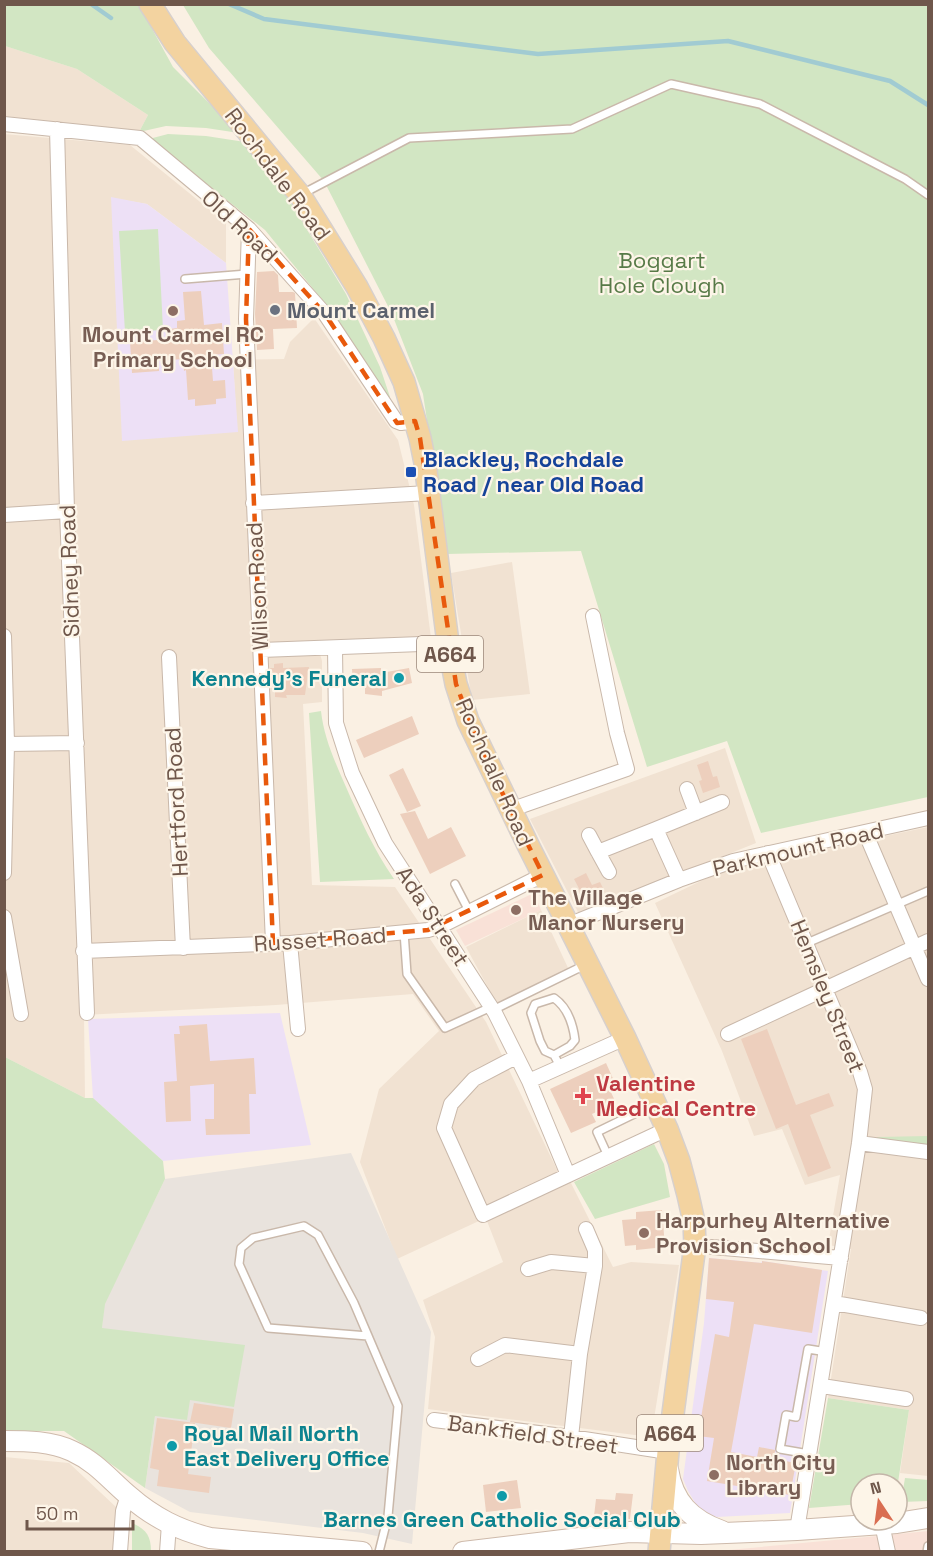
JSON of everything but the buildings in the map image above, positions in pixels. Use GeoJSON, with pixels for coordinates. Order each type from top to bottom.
{"type":"FeatureCollection","features":[{"type":"Feature","properties":{"kind":"main road","name":"Rochdale Road"},"geometry":{"type":"LineString","coordinates":[[150,4],[175,43],[300,195],[357,287],[404,381],[424,463],[448,643],[456,684],[468,722],[625,1038],[680,1161],[694,1222],[695,1245],[667,1456],[660,1542]]}},
{"type":"Feature","properties":{"kind":"street","name":"Old Road"},"geometry":{"type":"LineString","coordinates":[[4,124],[140,138],[249,229],[325,314],[396,421],[415,421]]}},
{"type":"Feature","properties":{"kind":"street","name":"Sidney Road"},"geometry":{"type":"LineString","coordinates":[[57,129],[67,511],[87,1013]]}},
{"type":"Feature","properties":{"kind":"street","name":"Wilson Road"},"geometry":{"type":"LineString","coordinates":[[249,229],[246,319],[273,943]]}},
{"type":"Feature","properties":{"kind":"street"},"geometry":{"type":"LineString","coordinates":[[253,503],[428,493]]}},
{"type":"Feature","properties":{"kind":"street"},"geometry":{"type":"LineString","coordinates":[[4,515],[67,511]]}},
{"type":"Feature","properties":{"kind":"street"},"geometry":{"type":"LineString","coordinates":[[510,810],[627,769],[617,733],[593,616]]}},
{"type":"Feature","properties":{"kind":"street"},"geometry":{"type":"LineString","coordinates":[[4,636],[7,744],[4,873]]}},
{"type":"Feature","properties":{"kind":"street"},"geometry":{"type":"LineString","coordinates":[[261,650],[448,643]]}},
{"type":"Feature","properties":{"kind":"street","name":"Ada Street"},"geometry":{"type":"LineString","coordinates":[[335,648],[336,723],[352,773],[385,843],[441,926],[492,1008],[529,1081],[568,1175]]}},
{"type":"Feature","properties":{"kind":"street","name":"Hertford Road"},"geometry":{"type":"LineString","coordinates":[[169,657],[183,948]]}},
{"type":"Feature","properties":{"kind":"street"},"geometry":{"type":"LineString","coordinates":[[7,744],[77,743]]}},
{"type":"Feature","properties":{"kind":"street"},"geometry":{"type":"LineString","coordinates":[[687,789],[696,813]]}},
{"type":"Feature","properties":{"kind":"street"},"geometry":{"type":"LineString","coordinates":[[598,852],[722,802]]}},
{"type":"Feature","properties":{"kind":"street","name":"Parkmount Road"},"geometry":{"type":"LineString","coordinates":[[568,925],[679,880],[733,861],[928,818]]}},
{"type":"Feature","properties":{"kind":"street"},"geometry":{"type":"LineString","coordinates":[[656,829],[679,880]]}},
{"type":"Feature","properties":{"kind":"street"},"geometry":{"type":"LineString","coordinates":[[865,832],[928,979]]}},
{"type":"Feature","properties":{"kind":"street"},"geometry":{"type":"LineString","coordinates":[[589,835],[609,872]]}},
{"type":"Feature","properties":{"kind":"street","name":"Hemsley Street"},"geometry":{"type":"LineString","coordinates":[[768,853],[853,1052],[865,1089],[860,1143],[797,1530]]}},
{"type":"Feature","properties":{"kind":"street","name":"Russet Road"},"geometry":{"type":"LineString","coordinates":[[84,951],[290,943],[428,930],[441,926],[543,875]]}},
{"type":"Feature","properties":{"kind":"street"},"geometry":{"type":"LineString","coordinates":[[4,917],[21,1014]]}},
{"type":"Feature","properties":{"kind":"street"},"geometry":{"type":"LineString","coordinates":[[728,1034],[928,941]]}},
{"type":"Feature","properties":{"kind":"street"},"geometry":{"type":"LineString","coordinates":[[290,943],[298,1029]]}},
{"type":"Feature","properties":{"kind":"street"},"geometry":{"type":"LineString","coordinates":[[529,1081],[558,1061],[625,1038]]}},
{"type":"Feature","properties":{"kind":"street"},"geometry":{"type":"LineString","coordinates":[[516,1058],[474,1079],[451,1104],[444,1128],[483,1215],[667,1129]]}},
{"type":"Feature","properties":{"kind":"street"},"geometry":{"type":"LineString","coordinates":[[860,1143],[928,1152]]}},
{"type":"Feature","properties":{"kind":"street"},"geometry":{"type":"LineString","coordinates":[[571,1437],[580,1354],[595,1266],[596,1250],[586,1229]]}},
{"type":"Feature","properties":{"kind":"street"},"geometry":{"type":"LineString","coordinates":[[712,1246],[841,1258]]}},
{"type":"Feature","properties":{"kind":"street"},"geometry":{"type":"LineString","coordinates":[[528,1269],[551,1262],[595,1266]]}},
{"type":"Feature","properties":{"kind":"street"},"geometry":{"type":"LineString","coordinates":[[834,1304],[921,1318]]}},
{"type":"Feature","properties":{"kind":"street"},"geometry":{"type":"LineString","coordinates":[[478,1359],[505,1345],[580,1354]]}},
{"type":"Feature","properties":{"kind":"street"},"geometry":{"type":"LineString","coordinates":[[822,1386],[906,1399]]}},
{"type":"Feature","properties":{"kind":"street","name":"Bankfield Street"},"geometry":{"type":"LineString","coordinates":[[434,1420],[571,1437],[667,1456]]}},
{"type":"Feature","properties":{"kind":"street"},"geometry":{"type":"LineString","coordinates":[[4,1441],[38,1441],[70,1450],[106,1472],[128,1495],[149,1512],[169,1524],[210,1538],[362,1551]]}},
{"type":"Feature","properties":{"kind":"street"},"geometry":{"type":"LineString","coordinates":[[667,1456],[674,1491],[685,1510],[700,1522],[730,1533]]}},
{"type":"Feature","properties":{"kind":"street"},"geometry":{"type":"LineString","coordinates":[[120,1551],[123,1511],[128,1495]]}},
{"type":"Feature","properties":{"kind":"street"},"geometry":{"type":"LineString","coordinates":[[909,1520],[928,1518]]}},
{"type":"Feature","properties":{"kind":"street"},"geometry":{"type":"LineString","coordinates":[[167,1551],[169,1524]]}},
{"type":"Feature","properties":{"kind":"street"},"geometry":{"type":"LineString","coordinates":[[463,1551],[621,1533],[660,1542],[730,1533],[849,1526]]}},
{"type":"Feature","properties":{"kind":"street"},"geometry":{"type":"LineString","coordinates":[[884,1532],[888,1551]]}},
{"type":"Feature","properties":{"kind":"lane"},"geometry":{"type":"LineString","coordinates":[[300,195],[409,138],[572,129],[671,84],[760,104],[905,180],[928,195]]}},
{"type":"Feature","properties":{"kind":"lane"},"geometry":{"type":"LineString","coordinates":[[185,279],[248,274]]}},
{"type":"Feature","properties":{"kind":"lane"},"geometry":{"type":"LineString","coordinates":[[454,884],[469,911]]}},
{"type":"Feature","properties":{"kind":"lane"},"geometry":{"type":"LineString","coordinates":[[807,944],[928,891]]}},
{"type":"Feature","properties":{"kind":"lane"},"geometry":{"type":"LineString","coordinates":[[404,932],[407,974],[445,1028],[588,964]]}},
{"type":"Feature","properties":{"kind":"lane"},"geometry":{"type":"LineString","coordinates":[[554,998],[561,1003],[573,1027],[575,1040],[558,1061],[545,1051],[531,1012],[535,1004],[554,998]]}},
{"type":"Feature","properties":{"kind":"lane"},"geometry":{"type":"LineString","coordinates":[[608,1156],[597,1132],[636,1113]]}},
{"type":"Feature","properties":{"kind":"lane"},"geometry":{"type":"LineString","coordinates":[[368,1336],[268,1328],[239,1264],[241,1248],[253,1238],[304,1226],[318,1235],[354,1303],[398,1406],[388,1516],[379,1551]]}},
{"type":"Feature","properties":{"kind":"lane"},"geometry":{"type":"LineString","coordinates":[[810,1454],[780,1449],[781,1443],[786,1415],[796,1417],[808,1349],[827,1352]]}},
{"type":"Feature","properties":{"kind":"lane"},"geometry":{"type":"LineString","coordinates":[[927,1551],[928,1546]]}},
{"type":"Feature","properties":{"kind":"highlighted area"},"geometry":{"type":"Polygon","coordinates":[[[249,229],[325,314],[397,423],[415,421],[420,438],[456,684],[481,750],[543,875],[428,930],[273,943],[246,319],[249,229]]]}},
{"type":"Feature","properties":{"kind":"shaded area"},"geometry":{"type":"Polygon","coordinates":[[[5,46],[77,69],[148,115],[139,132],[5,116],[5,46]]]}},
{"type":"Feature","properties":{"kind":"shaded area"},"geometry":{"type":"Polygon","coordinates":[[[4,134],[130,145],[226,223],[226,263],[147,204],[111,198],[237,432],[233,360],[284,359],[290,342],[314,318],[398,440],[414,505],[431,638],[316,640],[322,661],[322,702],[303,704],[312,885],[395,887],[486,1022],[559,1174],[481,1220],[397,1259],[360,1162],[379,1089],[439,1031],[413,994],[276,1005],[84,1015],[85,1098],[5,1057],[4,134]]]}},
{"type":"Feature","properties":{"kind":"shaded area","name":"Mount Carmel RC Primary School"},"geometry":{"type":"Polygon","coordinates":[[[111,197],[147,204],[226,263],[238,432],[122,441],[111,197]]]}},
{"type":"Feature","properties":{"kind":"shaded area"},"geometry":{"type":"Polygon","coordinates":[[[512,562],[530,694],[472,700],[451,573],[512,562]]]}},
{"type":"Feature","properties":{"kind":"shaded area"},"geometry":{"type":"Polygon","coordinates":[[[725,748],[756,843],[579,914],[530,819],[725,748]]]}},
{"type":"Feature","properties":{"kind":"shaded area"},"geometry":{"type":"Polygon","coordinates":[[[928,827],[928,1476],[900,1472],[909,1410],[828,1398],[851,1249],[828,1245],[840,1175],[805,1185],[782,1129],[754,1136],[722,1051],[655,903],[724,870],[928,827]]]}},
{"type":"Feature","properties":{"kind":"shaded area"},"geometry":{"type":"Polygon","coordinates":[[[534,893],[541,910],[465,946],[456,930],[534,893]]]}},
{"type":"Feature","properties":{"kind":"shaded area"},"geometry":{"type":"Polygon","coordinates":[[[541,910],[569,970],[497,1004],[466,947],[541,910]]]}},
{"type":"Feature","properties":{"kind":"shaded area"},"geometry":{"type":"Polygon","coordinates":[[[280,1013],[311,1145],[163,1161],[93,1098],[88,1019],[280,1013]]]}},
{"type":"Feature","properties":{"kind":"shaded area"},"geometry":{"type":"Polygon","coordinates":[[[351,1153],[431,1332],[412,1544],[363,1533],[190,1512],[145,1488],[155,1416],[102,1328],[104,1304],[165,1179],[351,1153]]]}},
{"type":"Feature","properties":{"kind":"shaded area"},"geometry":{"type":"Polygon","coordinates":[[[569,1179],[613,1267],[631,1262],[679,1265],[651,1437],[428,1409],[435,1337],[423,1300],[503,1262],[487,1221],[569,1179]]]}},
{"type":"Feature","properties":{"kind":"shaded area"},"geometry":{"type":"Polygon","coordinates":[[[709,1258],[761,1263],[762,1261],[828,1271],[790,1513],[717,1517],[703,1512],[697,1506],[683,1479],[704,1323],[709,1258]]]}},
{"type":"Feature","properties":{"kind":"shaded area"},"geometry":{"type":"Polygon","coordinates":[[[4,1457],[69,1463],[116,1507],[113,1551],[5,1551],[4,1457]]]}},
{"type":"Feature","properties":{"kind":"shaded area"},"geometry":{"type":"Polygon","coordinates":[[[928,1531],[928,1551],[707,1552],[888,1535],[928,1531]]]}},
{"type":"Feature","properties":{"kind":"green space"},"geometry":{"type":"Polygon","coordinates":[[[4,5],[139,5],[173,67],[239,133],[206,128],[166,126],[139,132],[148,115],[77,69],[5,46],[4,5]]]}},
{"type":"Feature","properties":{"kind":"green space","name":"Boggart Hole Clough"},"geometry":{"type":"Polygon","coordinates":[[[183,5],[928,5],[928,797],[761,833],[727,741],[647,767],[581,551],[447,554],[423,394],[392,314],[324,181],[209,48],[183,5]]]}},
{"type":"Feature","properties":{"kind":"green space"},"geometry":{"type":"Polygon","coordinates":[[[168,134],[206,136],[245,142],[277,180],[346,294],[380,367],[390,397],[387,398],[328,307],[265,230],[149,139],[168,134]]]}},
{"type":"Feature","properties":{"kind":"green space"},"geometry":{"type":"Polygon","coordinates":[[[158,229],[163,330],[125,332],[119,231],[158,229]]]}},
{"type":"Feature","properties":{"kind":"green space"},"geometry":{"type":"Polygon","coordinates":[[[321,711],[327,740],[342,778],[368,834],[394,879],[320,882],[309,713],[321,711]]]}},
{"type":"Feature","properties":{"kind":"green space"},"geometry":{"type":"Polygon","coordinates":[[[5,1057],[85,1098],[93,1098],[163,1161],[165,1179],[105,1304],[102,1328],[245,1345],[234,1407],[190,1400],[187,1420],[155,1416],[145,1488],[64,1431],[5,1431],[5,1057]]]}},
{"type":"Feature","properties":{"kind":"green space"},"geometry":{"type":"Polygon","coordinates":[[[928,1136],[928,1145],[877,1139],[877,1137],[928,1136]]]}},
{"type":"Feature","properties":{"kind":"green space"},"geometry":{"type":"Polygon","coordinates":[[[654,1144],[664,1164],[670,1197],[595,1219],[574,1182],[654,1144]]]}},
{"type":"Feature","properties":{"kind":"green space"},"geometry":{"type":"Polygon","coordinates":[[[828,1398],[909,1410],[900,1472],[849,1472],[849,1505],[809,1508],[828,1398]]]}},
{"type":"Feature","properties":{"kind":"green space"},"geometry":{"type":"Polygon","coordinates":[[[909,1478],[928,1480],[928,1501],[909,1502],[909,1478]]]}},
{"type":"Feature","properties":{"kind":"green space"},"geometry":{"type":"Polygon","coordinates":[[[132,1523],[147,1534],[151,1551],[132,1551],[132,1523]]]}},
{"type":"Feature","properties":{"kind":"waterway"},"geometry":{"type":"LineString","coordinates":[[91,4],[111,18]]}},
{"type":"Feature","properties":{"kind":"waterway"},"geometry":{"type":"LineString","coordinates":[[229,4],[264,19],[538,54],[728,41],[890,81],[928,105]]}},
{"type":"Feature","properties":{"kind":"place","name":"Mount Carmel"},"geometry":{"type":"Point","coordinates":[275,310]}},
{"type":"Feature","properties":{"kind":"place","name":"Mount Carmel RC Primary School"},"geometry":{"type":"Point","coordinates":[173,311]}},
{"type":"Feature","properties":{"kind":"place","name":"Blackley, Rochdale Road / near Old Road"},"geometry":{"type":"Point","coordinates":[411,472]}},
{"type":"Feature","properties":{"kind":"place","name":"Kennedy's Funeral"},"geometry":{"type":"Point","coordinates":[399,678]}},
{"type":"Feature","properties":{"kind":"place","name":"The Village Manor Nursery"},"geometry":{"type":"Point","coordinates":[516,910]}},
{"type":"Feature","properties":{"kind":"place","name":"Valentine Medical Centre"},"geometry":{"type":"Point","coordinates":[583,1096]}},
{"type":"Feature","properties":{"kind":"place","name":"Harpurhey Alternative Provision School"},"geometry":{"type":"Point","coordinates":[644,1233]}},
{"type":"Feature","properties":{"kind":"place","name":"Royal Mail North East Delivery Office"},"geometry":{"type":"Point","coordinates":[172,1446]}},
{"type":"Feature","properties":{"kind":"place","name":"North City Library"},"geometry":{"type":"Point","coordinates":[714,1475]}},
{"type":"Feature","properties":{"kind":"place","name":"Barnes Green Catholic Social Club"},"geometry":{"type":"Point","coordinates":[502,1496]}}]}
